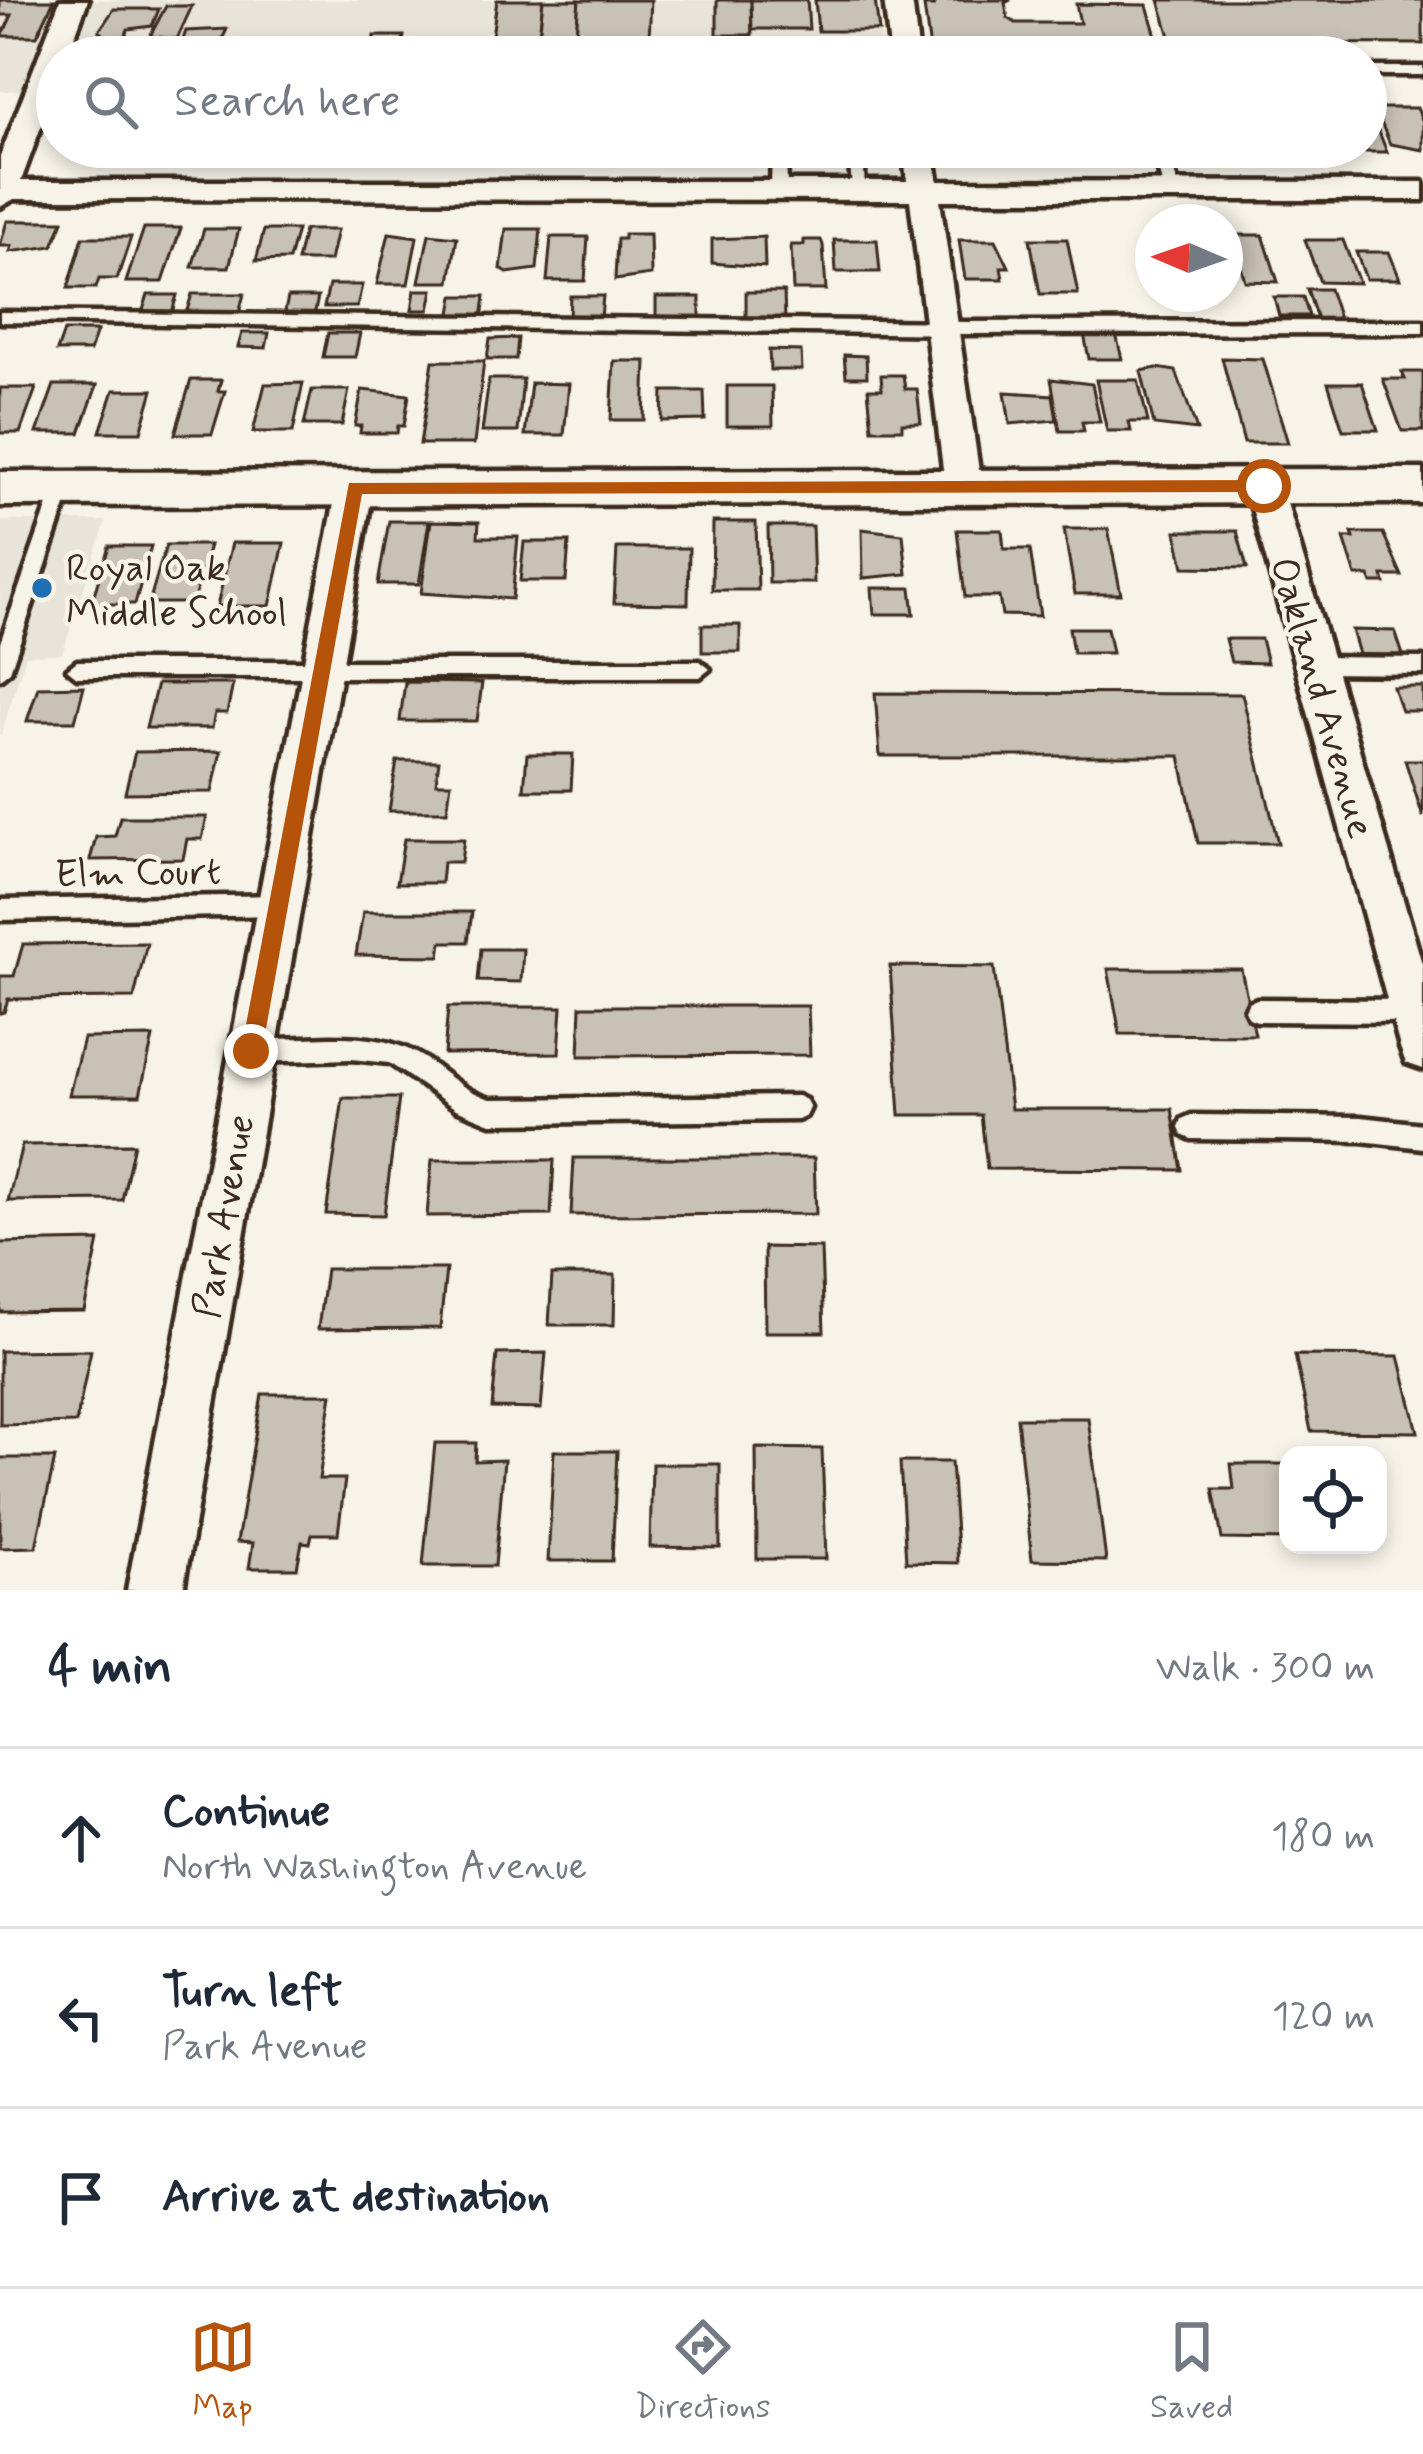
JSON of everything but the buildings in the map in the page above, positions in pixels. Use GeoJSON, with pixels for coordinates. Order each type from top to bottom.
{"type":"FeatureCollection","features":[{"type":"Feature","properties":{"kind":"street"},"geometry":{"type":"LineString","coordinates":[[63,36],[74,0]]}},
{"type":"Feature","properties":{"kind":"street"},"geometry":{"type":"LineString","coordinates":[[898,0],[902,36]]}},
{"type":"Feature","properties":{"kind":"street"},"geometry":{"type":"LineString","coordinates":[[36,109],[1,192],[1423,190]]}},
{"type":"Feature","properties":{"kind":"street"},"geometry":{"type":"LineString","coordinates":[[920,168],[963,485]]}},
{"type":"Feature","properties":{"kind":"street","name":"Oakland Avenue"},"geometry":{"type":"LineString","coordinates":[[1264,486],[1316,665],[1407,938],[1418,1029]]}},
{"type":"Feature","properties":{"kind":"street"},"geometry":{"type":"LineString","coordinates":[[0,489],[1423,486]]}},
{"type":"Feature","properties":{"kind":"street","name":"Park Avenue"},"geometry":{"type":"LineString","coordinates":[[155,1590],[355,488]]}},
{"type":"Feature","properties":{"kind":"lane"},"geometry":{"type":"LineString","coordinates":[[1387,71],[1423,71]]}},
{"type":"Feature","properties":{"kind":"lane"},"geometry":{"type":"LineString","coordinates":[[779,168],[779,190]]}},
{"type":"Feature","properties":{"kind":"lane"},"geometry":{"type":"LineString","coordinates":[[858,168],[860,190]]}},
{"type":"Feature","properties":{"kind":"lane"},"geometry":{"type":"LineString","coordinates":[[1165,168],[1172,190]]}},
{"type":"Feature","properties":{"kind":"lane"},"geometry":{"type":"LineString","coordinates":[[0,317],[1423,327]]}},
{"type":"Feature","properties":{"kind":"lane"},"geometry":{"type":"LineString","coordinates":[[0,671],[63,488]]}},
{"type":"Feature","properties":{"kind":"lane"},"geometry":{"type":"LineString","coordinates":[[1316,665],[1423,666]]}},
{"type":"Feature","properties":{"kind":"lane"},"geometry":{"type":"LineString","coordinates":[[76,669],[700,669]]}},
{"type":"Feature","properties":{"kind":"lane","name":"Elm Court"},"geometry":{"type":"LineString","coordinates":[[0,910],[278,905]]}},
{"type":"Feature","properties":{"kind":"lane"},"geometry":{"type":"LineString","coordinates":[[1257,1010],[1418,1029]]}},
{"type":"Feature","properties":{"kind":"lane"},"geometry":{"type":"LineString","coordinates":[[251,1051],[293,1054],[356,1049],[401,1056],[464,1105],[490,1111],[798,1108]]}},
{"type":"Feature","properties":{"kind":"lane"},"geometry":{"type":"LineString","coordinates":[[1191,1127],[1423,1136]]}},
{"type":"Feature","properties":{"kind":"shaded area"},"geometry":{"type":"Polygon","coordinates":[[[0,0],[876,0],[880,36],[36,36],[36,91],[0,91],[0,0]]]}},
{"type":"Feature","properties":{"kind":"shaded area","name":"Royal Oak Middle School"},"geometry":{"type":"Polygon","coordinates":[[[0,521],[106,521],[62,654],[26,655],[0,737],[0,521]]]}},
{"type":"Feature","properties":{"kind":"place","name":"Royal Oak Middle School"},"geometry":{"type":"Point","coordinates":[42,588]}},
{"type":"Feature","properties":{"kind":"route"},"geometry":{"type":"LineString","coordinates":[[251,1051],[355,488],[1264,486]]}}]}
